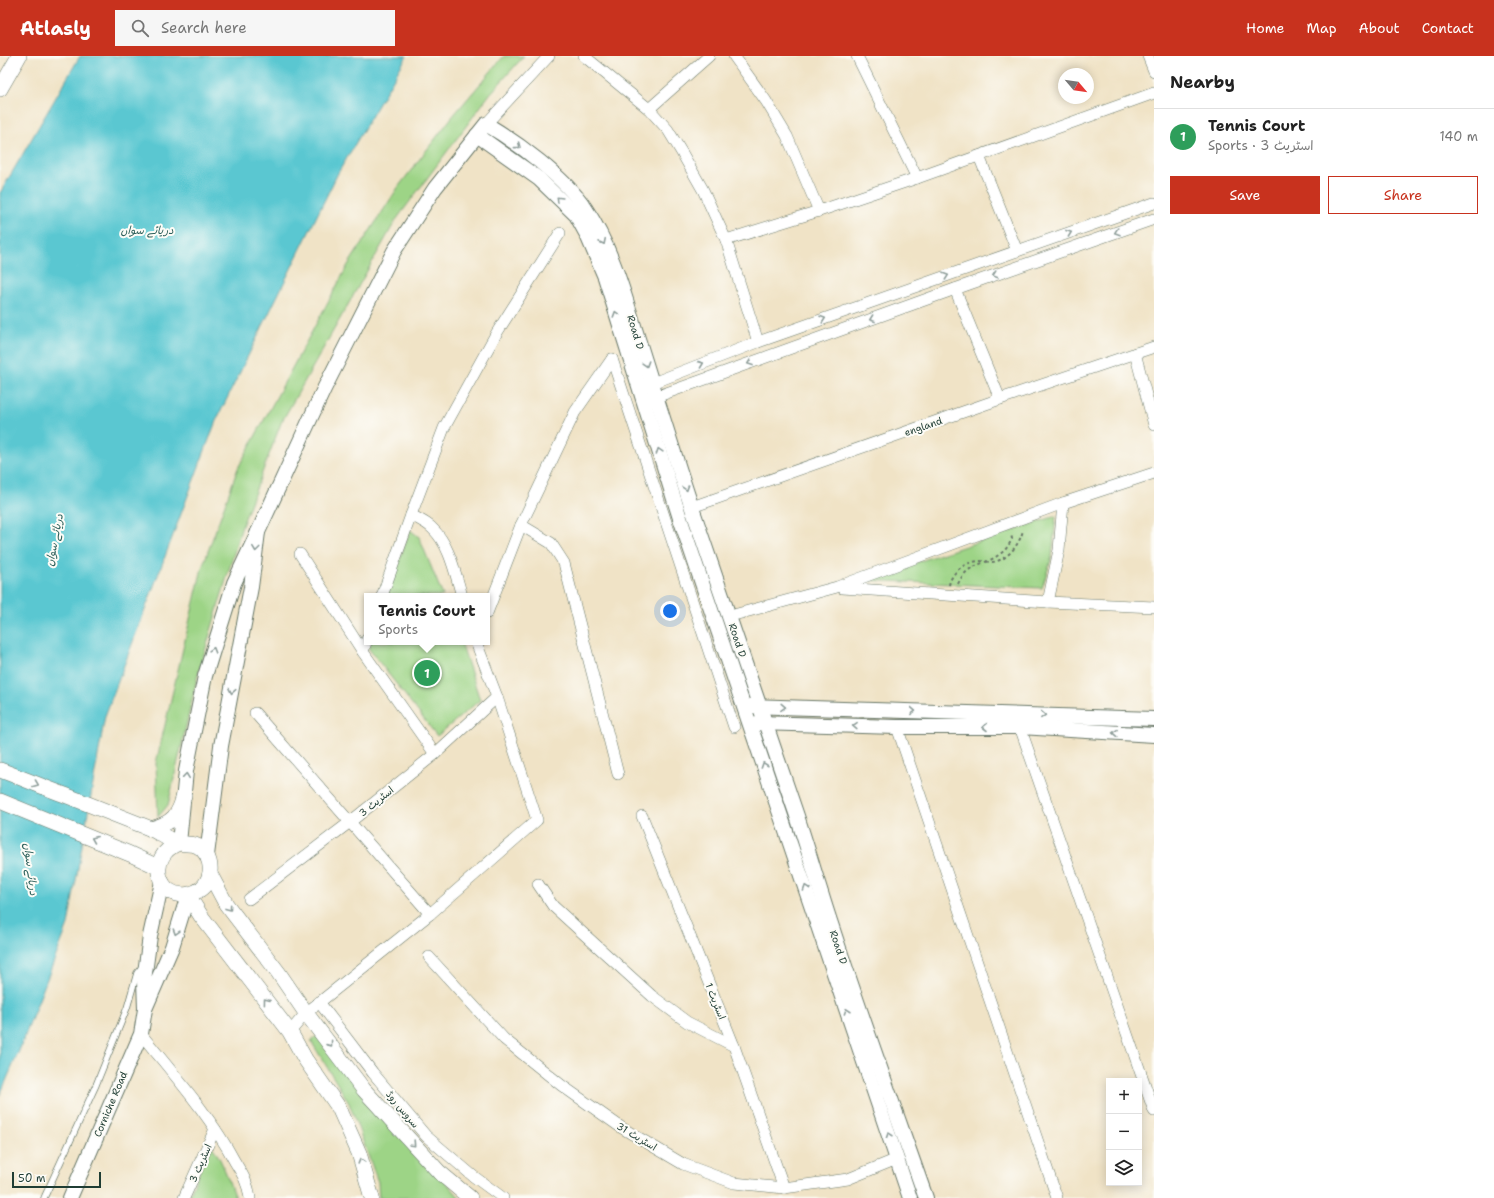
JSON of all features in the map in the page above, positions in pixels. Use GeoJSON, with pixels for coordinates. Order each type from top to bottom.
{"type":"FeatureCollection","features":[{"type":"Feature","properties":{"kind":"main road"},"geometry":{"type":"LineString","coordinates":[[0,88],[19,56]]}},
{"type":"Feature","properties":{"kind":"main road"},"geometry":{"type":"LineString","coordinates":[[0,770],[147,828],[179,843]]}},
{"type":"Feature","properties":{"kind":"main road"},"geometry":{"type":"LineString","coordinates":[[147,828],[167,824],[174,817],[181,806],[184,795]]}},
{"type":"Feature","properties":{"kind":"main road"},"geometry":{"type":"LineString","coordinates":[[0,801],[130,854],[158,867]]}},
{"type":"Feature","properties":{"kind":"main road"},"geometry":{"type":"LineString","coordinates":[[179,843],[195,845],[202,849],[207,856],[210,868],[208,880],[200,890],[188,895],[173,892],[167,888],[159,875],[158,867],[160,859],[171,846],[179,843]]}},
{"type":"Feature","properties":{"kind":"main road"},"geometry":{"type":"LineString","coordinates":[[210,874],[226,904],[278,972],[306,1013],[364,1090],[439,1172],[470,1198]]}},
{"type":"Feature","properties":{"kind":"main road"},"geometry":{"type":"LineString","coordinates":[[188,895],[201,916],[290,1032],[305,1059],[339,1108],[359,1153],[372,1198]]}},
{"type":"Feature","properties":{"kind":"street"},"geometry":{"type":"LineString","coordinates":[[179,843],[186,771],[205,676],[234,583],[324,389],[394,251],[435,188],[482,130],[549,56]]}},
{"type":"Feature","properties":{"kind":"street"},"geometry":{"type":"LineString","coordinates":[[584,56],[649,109],[668,130],[682,153],[703,190],[726,240],[758,342]]}},
{"type":"Feature","properties":{"kind":"street"},"geometry":{"type":"LineString","coordinates":[[649,109],[709,56]]}},
{"type":"Feature","properties":{"kind":"street"},"geometry":{"type":"LineString","coordinates":[[734,56],[766,101],[787,136],[819,211]]}},
{"type":"Feature","properties":{"kind":"street"},"geometry":{"type":"LineString","coordinates":[[1148,56],[1154,71]]}},
{"type":"Feature","properties":{"kind":"street"},"geometry":{"type":"LineString","coordinates":[[861,58],[917,178]]}},
{"type":"Feature","properties":{"kind":"street"},"geometry":{"type":"LineString","coordinates":[[726,240],[917,178],[1154,93]]}},
{"type":"Feature","properties":{"kind":"street","name":"Road D"},"geometry":{"type":"LineString","coordinates":[[482,130],[539,179],[576,215],[604,277],[647,393],[692,507],[730,616],[834,932],[926,1198]]}},
{"type":"Feature","properties":{"kind":"street"},"geometry":{"type":"LineString","coordinates":[[979,156],[1017,251]]}},
{"type":"Feature","properties":{"kind":"street"},"geometry":{"type":"LineString","coordinates":[[647,393],[758,342],[1154,203]]}},
{"type":"Feature","properties":{"kind":"street"},"geometry":{"type":"LineString","coordinates":[[647,393],[1154,219]]}},
{"type":"Feature","properties":{"kind":"street"},"geometry":{"type":"LineString","coordinates":[[383,593],[444,428],[496,334],[560,233]]}},
{"type":"Feature","properties":{"kind":"street"},"geometry":{"type":"LineString","coordinates":[[955,288],[1000,398]]}},
{"type":"Feature","properties":{"kind":"street","name":"england"},"geometry":{"type":"LineString","coordinates":[[692,507],[1000,398],[1154,347]]}},
{"type":"Feature","properties":{"kind":"street"},"geometry":{"type":"LineString","coordinates":[[1135,353],[1154,425]]}},
{"type":"Feature","properties":{"kind":"street"},"geometry":{"type":"LineString","coordinates":[[490,605],[520,525],[575,412],[612,359],[734,727]]}},
{"type":"Feature","properties":{"kind":"street","name":"Road D"},"geometry":{"type":"LineString","coordinates":[[647,393],[680,515],[910,1198]]}},
{"type":"Feature","properties":{"kind":"street"},"geometry":{"type":"LineString","coordinates":[[730,616],[837,587],[1063,503],[1154,473]]}},
{"type":"Feature","properties":{"kind":"street"},"geometry":{"type":"LineString","coordinates":[[1048,602],[1059,550],[1063,503]]}},
{"type":"Feature","properties":{"kind":"street"},"geometry":{"type":"LineString","coordinates":[[411,515],[431,527],[442,539],[450,557],[461,593]]}},
{"type":"Feature","properties":{"kind":"street"},"geometry":{"type":"LineString","coordinates":[[520,525],[551,544],[564,563],[618,774]]}},
{"type":"Feature","properties":{"kind":"street"},"geometry":{"type":"LineString","coordinates":[[207,856],[221,746],[251,587],[258,532]]}},
{"type":"Feature","properties":{"kind":"street"},"geometry":{"type":"LineString","coordinates":[[300,554],[363,652],[435,754]]}},
{"type":"Feature","properties":{"kind":"street"},"geometry":{"type":"LineString","coordinates":[[837,587],[1048,602],[1154,607]]}},
{"type":"Feature","properties":{"kind":"street"},"geometry":{"type":"LineString","coordinates":[[363,652],[365,645]]}},
{"type":"Feature","properties":{"kind":"street"},"geometry":{"type":"LineString","coordinates":[[290,1032],[306,1013],[430,914],[536,820],[497,697],[477,645]]}},
{"type":"Feature","properties":{"kind":"street","name":"اسٹریٹ 3"},"geometry":{"type":"LineString","coordinates":[[249,899],[350,822],[435,754],[497,697]]}},
{"type":"Feature","properties":{"kind":"street"},"geometry":{"type":"LineString","coordinates":[[744,706],[1154,719]]}},
{"type":"Feature","properties":{"kind":"street"},"geometry":{"type":"LineString","coordinates":[[255,713],[430,914]]}},
{"type":"Feature","properties":{"kind":"street"},"geometry":{"type":"LineString","coordinates":[[750,723],[765,722],[897,727],[1020,727],[1153,737]]}},
{"type":"Feature","properties":{"kind":"street"},"geometry":{"type":"LineString","coordinates":[[897,727],[1057,1198]]}},
{"type":"Feature","properties":{"kind":"street"},"geometry":{"type":"LineString","coordinates":[[1020,727],[1154,1112]]}},
{"type":"Feature","properties":{"kind":"street","name":"اسٹریٹ 1"},"geometry":{"type":"LineString","coordinates":[[642,816],[734,1046],[784,1188]]}},
{"type":"Feature","properties":{"kind":"street"},"geometry":{"type":"LineString","coordinates":[[145,1009],[144,980],[150,936],[162,882]]}},
{"type":"Feature","properties":{"kind":"street"},"geometry":{"type":"LineString","coordinates":[[538,884],[554,906],[652,996],[686,1022],[734,1046]]}},
{"type":"Feature","properties":{"kind":"street"},"geometry":{"type":"LineString","coordinates":[[145,1009],[172,947],[188,895]]}},
{"type":"Feature","properties":{"kind":"street","name":"اسٹریٹ 31"},"geometry":{"type":"LineString","coordinates":[[429,957],[504,1039],[561,1085],[622,1128],[683,1164],[734,1183],[784,1188],[848,1179],[897,1159]]}},
{"type":"Feature","properties":{"kind":"street","name":"سروس روڈ"},"geometry":{"type":"LineString","coordinates":[[319,1002],[373,1074],[426,1136],[473,1176],[503,1198]]}},
{"type":"Feature","properties":{"kind":"street","name":"Corniche Road"},"geometry":{"type":"LineString","coordinates":[[70,1198],[141,1034],[145,1009]]}},
{"type":"Feature","properties":{"kind":"street"},"geometry":{"type":"LineString","coordinates":[[141,1034],[223,1139],[248,1185],[250,1198]]}},
{"type":"Feature","properties":{"kind":"street","name":"اسٹریٹ 3"},"geometry":{"type":"LineString","coordinates":[[184,1198],[215,1129]]}},
{"type":"Feature","properties":{"kind":"lane"},"geometry":{"type":"LineString","coordinates":[[44,1198],[96,1085],[127,1008],[137,973],[147,959]]}},
{"type":"Feature","properties":{"kind":"path"},"geometry":{"type":"LineString","coordinates":[[953,595],[949,582],[954,573],[973,561],[994,562],[1004,558],[1012,550],[1022,534],[1023,529],[1021,519]]}},
{"type":"Feature","properties":{"kind":"path"},"geometry":{"type":"LineString","coordinates":[[953,595],[960,580],[970,569],[1002,553],[1009,544],[1012,539],[1007,524]]}},
{"type":"Feature","properties":{"kind":"green space"},"geometry":{"type":"Polygon","coordinates":[[[504,56],[524,56],[490,94],[396,220],[281,423],[242,526],[197,678],[168,805],[158,817],[156,763],[202,568],[238,468],[348,265],[399,186],[452,117],[504,56]]]}},
{"type":"Feature","properties":{"kind":"green space"},"geometry":{"type":"Polygon","coordinates":[[[1056,516],[1052,557],[1042,588],[863,580],[1056,516]]]}},
{"type":"Feature","properties":{"kind":"green space"},"geometry":{"type":"Polygon","coordinates":[[[410,530],[419,537],[442,593],[388,593],[410,530]]]}},
{"type":"Feature","properties":{"kind":"green space"},"geometry":{"type":"Polygon","coordinates":[[[370,645],[462,645],[480,700],[437,736],[369,649],[370,645]]]}},
{"type":"Feature","properties":{"kind":"green space"},"geometry":{"type":"Polygon","coordinates":[[[318,1035],[460,1198],[379,1198],[378,1182],[349,1103],[311,1041],[318,1035]]]}},
{"type":"Feature","properties":{"kind":"green space"},"geometry":{"type":"Polygon","coordinates":[[[211,1145],[222,1164],[235,1198],[188,1198],[211,1145]]]}},
{"type":"Feature","properties":{"kind":"water","name":"دریائے سواں"},"geometry":{"type":"Polygon","coordinates":[[[80,56],[407,56],[338,173],[216,421],[105,716],[68,925],[19,1051],[0,1095],[0,193],[80,56]]]}},
{"type":"Feature","properties":{"kind":"place","name":"Tennis Court"},"geometry":{"type":"Point","coordinates":[427,673]}}]}
